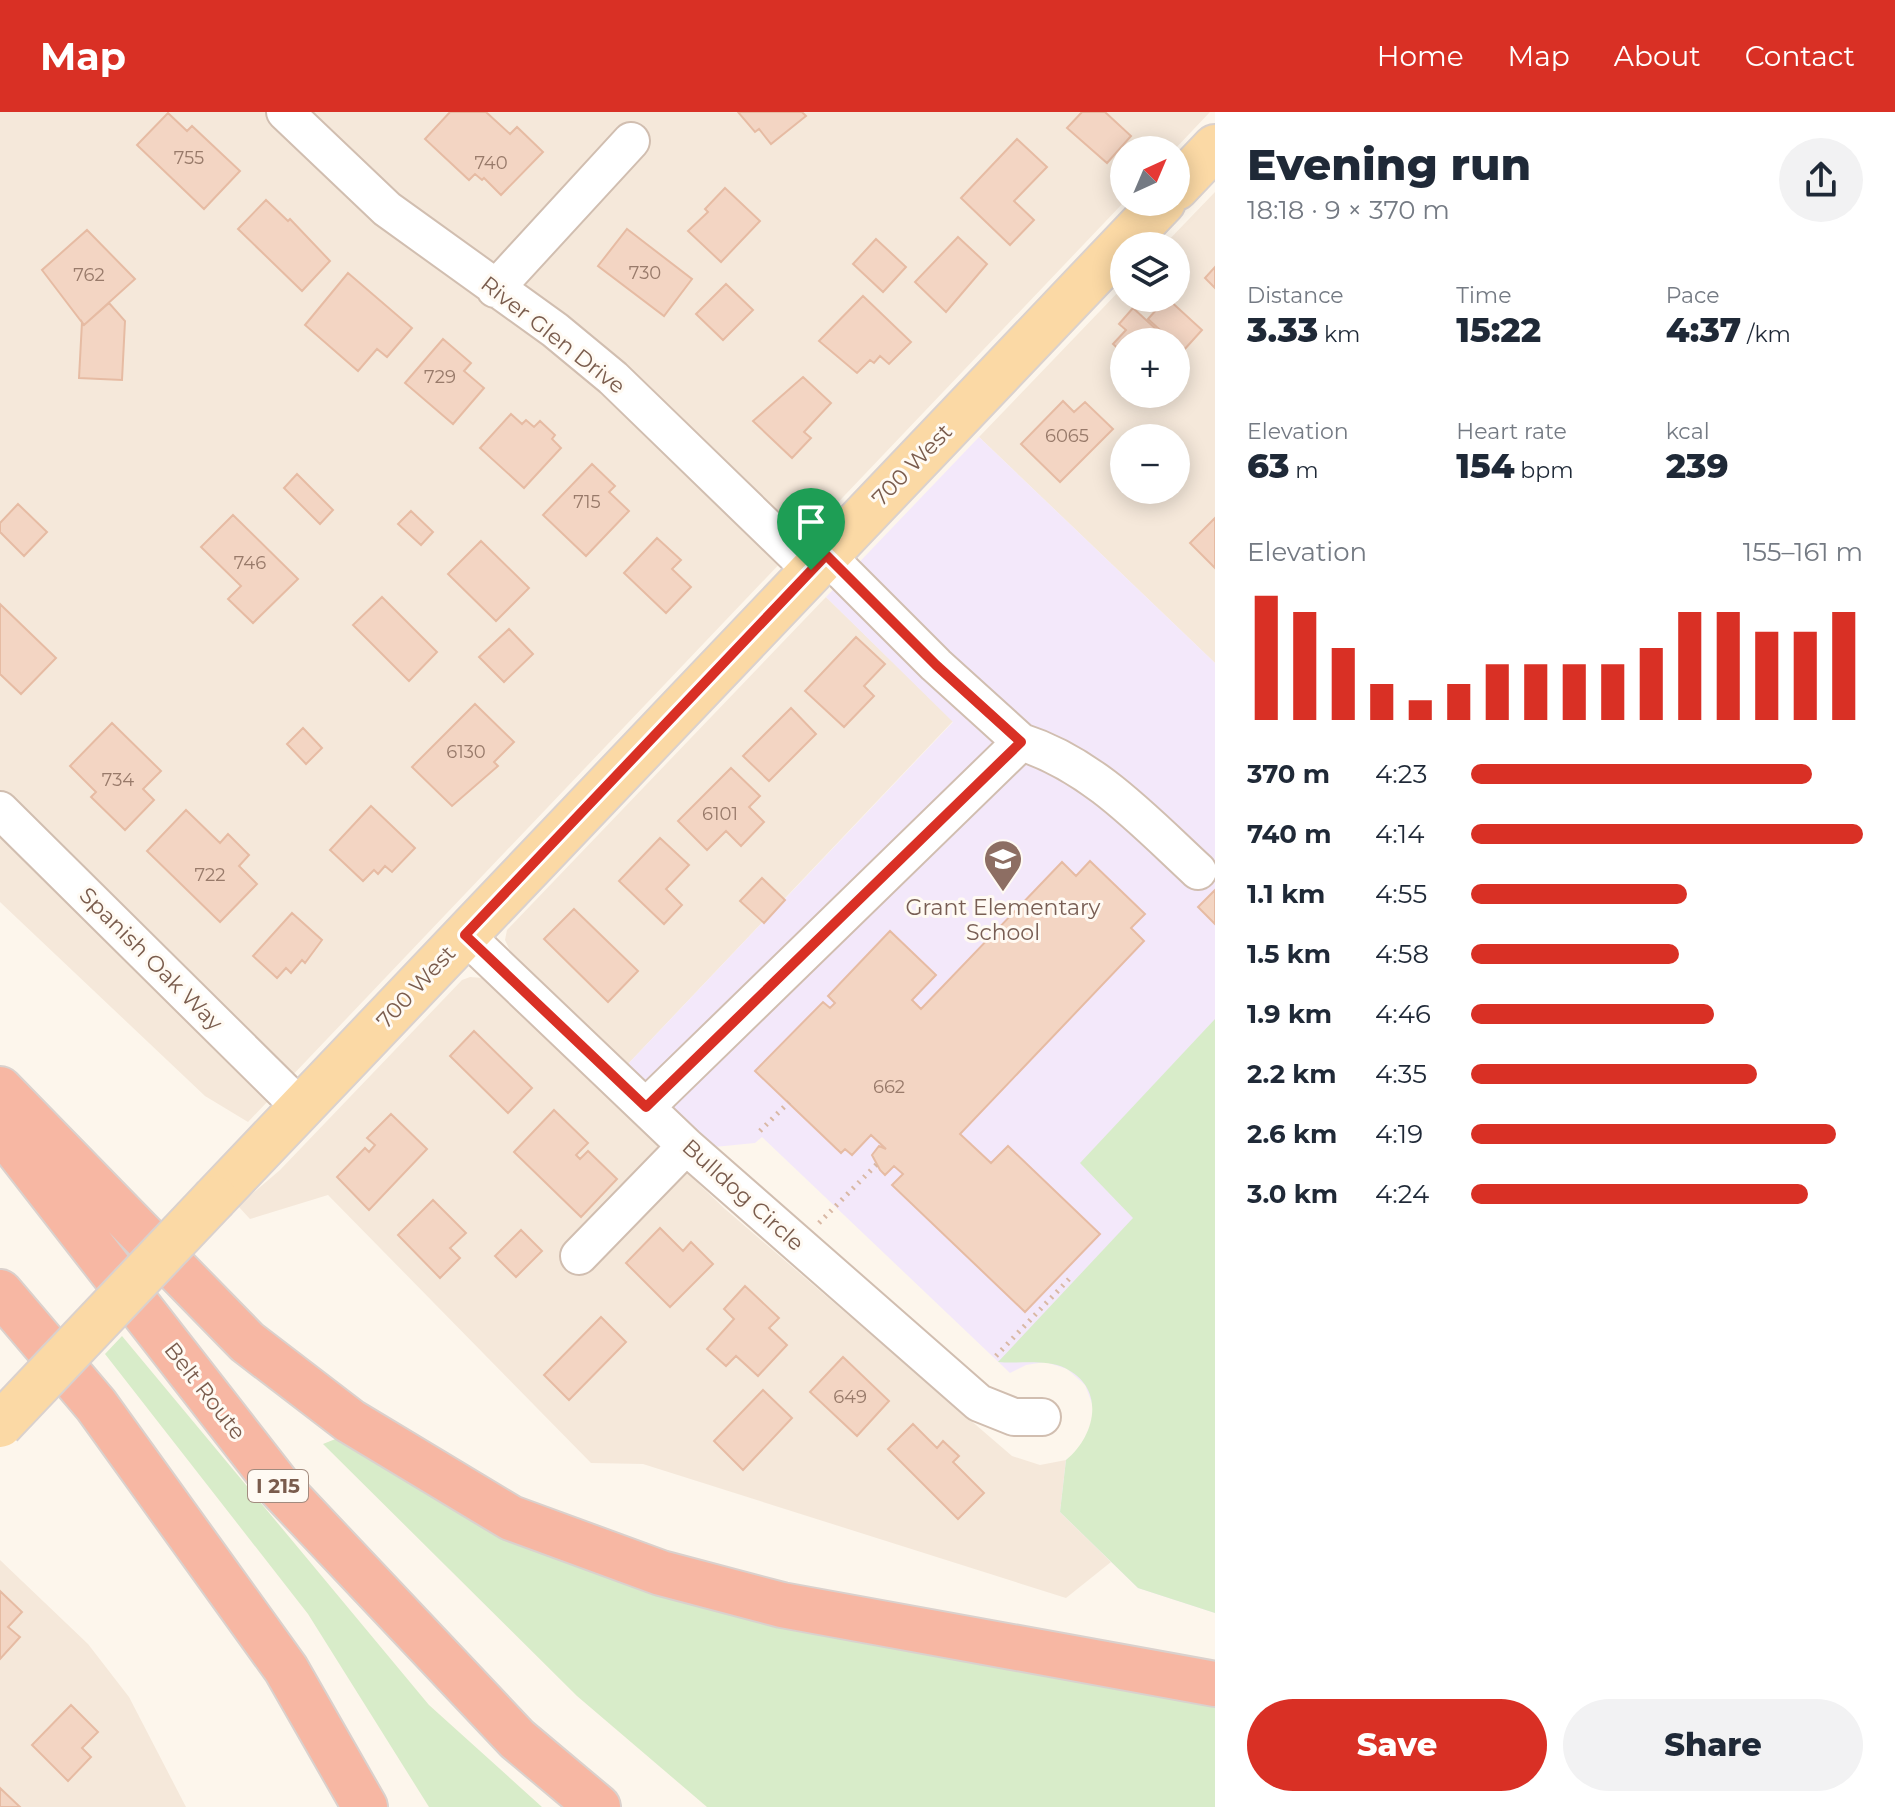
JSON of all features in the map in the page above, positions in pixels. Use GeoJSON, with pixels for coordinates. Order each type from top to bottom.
{"type":"FeatureCollection","features":[{"type":"Feature","properties":{"kind":"highway"},"geometry":{"type":"LineString","coordinates":[[0,1089],[247,1342],[350,1421],[511,1518],[661,1573],[782,1605],[1215,1684]]}},
{"type":"Feature","properties":{"kind":"highway","name":"Belt Route"},"geometry":{"type":"LineString","coordinates":[[0,1128],[281,1489],[517,1739],[598,1807]]}},
{"type":"Feature","properties":{"kind":"highway"},"geometry":{"type":"LineString","coordinates":[[0,1292],[96,1405],[286,1669],[365,1807]]}},
{"type":"Feature","properties":{"kind":"highway"},"geometry":{"type":"LineString","coordinates":[[286,1669],[337,1807]]}},
{"type":"Feature","properties":{"kind":"main road"},"geometry":{"type":"LineString","coordinates":[[1190,173],[1215,147]]}},
{"type":"Feature","properties":{"kind":"main road","name":"700 West"},"geometry":{"type":"LineString","coordinates":[[0,1425],[1150,216]]}},
{"type":"Feature","properties":{"kind":"street","name":"River Glen Drive"},"geometry":{"type":"LineString","coordinates":[[285,112],[387,209],[613,378],[1021,742],[1045,750],[1109,789],[1198,871]]}},
{"type":"Feature","properties":{"kind":"street"},"geometry":{"type":"LineString","coordinates":[[495,289],[631,141]]}},
{"type":"Feature","properties":{"kind":"street"},"geometry":{"type":"LineString","coordinates":[[646,1107],[1021,742]]}},
{"type":"Feature","properties":{"kind":"street","name":"Spanish Oak Way"},"geometry":{"type":"LineString","coordinates":[[0,810],[301,1108]]}},
{"type":"Feature","properties":{"kind":"street","name":"Bulldog Circle"},"geometry":{"type":"LineString","coordinates":[[465,935],[686,1146],[979,1403],[1014,1417],[1042,1417]]}},
{"type":"Feature","properties":{"kind":"street"},"geometry":{"type":"LineString","coordinates":[[579,1256],[686,1146]]}},
{"type":"Feature","properties":{"kind":"path"},"geometry":{"type":"LineString","coordinates":[[760,1131],[789,1102]]}},
{"type":"Feature","properties":{"kind":"path"},"geometry":{"type":"LineString","coordinates":[[836,1204],[877,1164]]}},
{"type":"Feature","properties":{"kind":"path"},"geometry":{"type":"LineString","coordinates":[[996,1356],[1070,1278]]}},
{"type":"Feature","properties":{"kind":"shaded area"},"geometry":{"type":"Polygon","coordinates":[[[0,112],[1210,112],[1187,136],[1110,136],[1111,216],[248,1122],[205,1096],[0,902],[0,112]]]}},
{"type":"Feature","properties":{"kind":"shaded area"},"geometry":{"type":"Polygon","coordinates":[[[1215,192],[1215,663],[979,437],[1110,301],[1110,312],[1190,312],[1190,232],[1176,232],[1215,192]]]}},
{"type":"Feature","properties":{"kind":"shaded area","name":"Grant Elementary School"},"geometry":{"type":"Polygon","coordinates":[[[979,437],[1215,663],[1215,1613],[1138,1588],[1060,1512],[1066,1460],[1079,1450],[1093,1422],[1093,1406],[1085,1385],[1067,1369],[1045,1362],[1026,1365],[1010,1373],[762,1137],[755,1143],[714,1147],[627,1065],[953,722],[826,597],[979,437]]]}},
{"type":"Feature","properties":{"kind":"shaded area"},"geometry":{"type":"Polygon","coordinates":[[[826,597],[953,721],[627,1065],[511,953],[505,940],[507,930],[826,597]]]}},
{"type":"Feature","properties":{"kind":"shaded area"},"geometry":{"type":"Polygon","coordinates":[[[483,978],[725,1209],[1012,1456],[1040,1465],[1066,1460],[1060,1512],[1111,1562],[1066,1598],[643,1464],[591,1463],[328,1195],[250,1219],[238,1206],[280,1170],[462,980],[483,978]]]}},
{"type":"Feature","properties":{"kind":"shaded area"},"geometry":{"type":"Polygon","coordinates":[[[0,1560],[88,1644],[129,1697],[186,1807],[0,1807],[0,1560]]]}},
{"type":"Feature","properties":{"kind":"green space"},"geometry":{"type":"Polygon","coordinates":[[[1215,1019],[1215,1613],[1138,1588],[1060,1512],[1066,1460],[1076,1450],[1090,1426],[1091,1400],[1087,1388],[1078,1377],[1058,1365],[998,1362],[1133,1218],[1080,1163],[1215,1019]]]}},
{"type":"Feature","properties":{"kind":"green space"},"geometry":{"type":"Polygon","coordinates":[[[122,1336],[429,1705],[542,1807],[429,1807],[308,1614],[105,1354],[122,1336]]]}},
{"type":"Feature","properties":{"kind":"green space"},"geometry":{"type":"Polygon","coordinates":[[[338,1438],[520,1542],[1215,1705],[1215,1807],[707,1807],[577,1696],[323,1444],[338,1438]]]}},
{"type":"Feature","properties":{"kind":"building"},"geometry":{"type":"Polygon","coordinates":[[[450,112],[486,112],[510,134],[517,127],[543,152],[501,195],[484,178],[482,180],[475,174],[469,180],[425,139],[450,112]]]}},
{"type":"Feature","properties":{"kind":"building"},"geometry":{"type":"Polygon","coordinates":[[[738,112],[802,112],[806,116],[771,144],[759,129],[755,132],[738,112]]]}},
{"type":"Feature","properties":{"kind":"building"},"geometry":{"type":"Polygon","coordinates":[[[1082,112],[1105,112],[1131,136],[1110,136],[1110,160],[1107,163],[1067,128],[1082,112]]]}},
{"type":"Feature","properties":{"kind":"building"},"geometry":{"type":"Polygon","coordinates":[[[168,113],[187,131],[192,126],[240,171],[204,209],[137,145],[168,113]]]}},
{"type":"Feature","properties":{"kind":"building"},"geometry":{"type":"Polygon","coordinates":[[[1017,139],[1047,167],[1014,201],[1034,220],[1010,245],[961,198],[1017,139]]]}},
{"type":"Feature","properties":{"kind":"building"},"geometry":{"type":"Polygon","coordinates":[[[725,188],[760,221],[721,262],[688,231],[708,212],[705,209],[725,188]]]}},
{"type":"Feature","properties":{"kind":"building"},"geometry":{"type":"Polygon","coordinates":[[[266,200],[288,221],[290,219],[330,261],[302,291],[238,229],[266,200]]]}},
{"type":"Feature","properties":{"kind":"building"},"geometry":{"type":"Polygon","coordinates":[[[627,229],[692,279],[664,316],[598,266],[627,229]]]}},
{"type":"Feature","properties":{"kind":"building"},"geometry":{"type":"Polygon","coordinates":[[[87,230],[135,279],[84,325],[42,270],[87,230]]]}},
{"type":"Feature","properties":{"kind":"building"},"geometry":{"type":"Polygon","coordinates":[[[958,237],[987,264],[946,312],[915,282],[958,237]]]}},
{"type":"Feature","properties":{"kind":"building"},"geometry":{"type":"Polygon","coordinates":[[[876,239],[906,267],[883,292],[853,264],[876,239]]]}},
{"type":"Feature","properties":{"kind":"building"},"geometry":{"type":"Polygon","coordinates":[[[1215,267],[1215,288],[1205,278],[1215,267]]]}},
{"type":"Feature","properties":{"kind":"building"},"geometry":{"type":"Polygon","coordinates":[[[348,273],[412,328],[387,357],[377,349],[358,371],[305,325],[348,273]]]}},
{"type":"Feature","properties":{"kind":"building"},"geometry":{"type":"Polygon","coordinates":[[[726,284],[753,310],[723,340],[696,314],[726,284]]]}},
{"type":"Feature","properties":{"kind":"building"},"geometry":{"type":"Polygon","coordinates":[[[863,296],[911,342],[889,364],[880,356],[874,363],[870,360],[857,373],[819,341],[863,296]]]}},
{"type":"Feature","properties":{"kind":"building"},"geometry":{"type":"Polygon","coordinates":[[[109,303],[125,321],[122,380],[79,378],[82,322],[84,325],[109,303]]]}},
{"type":"Feature","properties":{"kind":"building"},"geometry":{"type":"Polygon","coordinates":[[[1130,312],[1137,312],[1155,328],[1124,328],[1119,324],[1130,312]]]}},
{"type":"Feature","properties":{"kind":"building"},"geometry":{"type":"Polygon","coordinates":[[[1154,312],[1182,312],[1202,330],[1190,343],[1190,328],[1158,328],[1148,319],[1154,312]]]}},
{"type":"Feature","properties":{"kind":"building"},"geometry":{"type":"Polygon","coordinates":[[[443,339],[471,363],[464,371],[484,388],[453,424],[405,383],[443,339]]]}},
{"type":"Feature","properties":{"kind":"building"},"geometry":{"type":"Polygon","coordinates":[[[803,377],[831,403],[804,432],[811,438],[792,458],[753,421],[803,377]]]}},
{"type":"Feature","properties":{"kind":"building"},"geometry":{"type":"Polygon","coordinates":[[[1063,401],[1074,412],[1085,402],[1110,426],[1110,432],[1060,482],[1021,444],[1063,401]]]}},
{"type":"Feature","properties":{"kind":"building"},"geometry":{"type":"Polygon","coordinates":[[[511,414],[522,424],[526,420],[534,427],[540,421],[555,435],[552,439],[561,448],[524,488],[480,448],[511,414]]]}},
{"type":"Feature","properties":{"kind":"building"},"geometry":{"type":"Polygon","coordinates":[[[592,464],[615,486],[609,492],[629,511],[586,556],[543,515],[592,464]]]}},
{"type":"Feature","properties":{"kind":"building"},"geometry":{"type":"Polygon","coordinates":[[[297,474],[333,510],[320,524],[284,488],[297,474]]]}},
{"type":"Feature","properties":{"kind":"building"},"geometry":{"type":"Polygon","coordinates":[[[18,504],[47,532],[24,556],[0,532],[0,523],[18,504]]]}},
{"type":"Feature","properties":{"kind":"building"},"geometry":{"type":"Polygon","coordinates":[[[411,511],[433,532],[421,545],[398,524],[411,511]]]}},
{"type":"Feature","properties":{"kind":"building"},"geometry":{"type":"Polygon","coordinates":[[[233,515],[298,579],[253,623],[228,599],[241,586],[201,547],[233,515]]]}},
{"type":"Feature","properties":{"kind":"building"},"geometry":{"type":"Polygon","coordinates":[[[1215,518],[1215,568],[1190,543],[1215,518]]]}},
{"type":"Feature","properties":{"kind":"building"},"geometry":{"type":"Polygon","coordinates":[[[657,538],[681,560],[672,569],[691,587],[666,613],[624,573],[657,538]]]}},
{"type":"Feature","properties":{"kind":"building"},"geometry":{"type":"Polygon","coordinates":[[[481,541],[529,588],[496,621],[448,574],[481,541]]]}},
{"type":"Feature","properties":{"kind":"building"},"geometry":{"type":"Polygon","coordinates":[[[382,597],[437,652],[409,681],[353,625],[382,597]]]}},
{"type":"Feature","properties":{"kind":"building"},"geometry":{"type":"Polygon","coordinates":[[[0,604],[56,658],[21,694],[0,674],[0,604]]]}},
{"type":"Feature","properties":{"kind":"building"},"geometry":{"type":"Polygon","coordinates":[[[509,629],[533,654],[504,682],[479,657],[509,629]]]}},
{"type":"Feature","properties":{"kind":"building"},"geometry":{"type":"Polygon","coordinates":[[[856,637],[885,664],[864,686],[874,696],[844,727],[805,691],[856,637]]]}},
{"type":"Feature","properties":{"kind":"building"},"geometry":{"type":"Polygon","coordinates":[[[475,704],[514,742],[494,762],[498,766],[452,806],[412,767],[475,704]]]}},
{"type":"Feature","properties":{"kind":"building"},"geometry":{"type":"Polygon","coordinates":[[[791,708],[816,734],[769,781],[743,756],[791,708]]]}},
{"type":"Feature","properties":{"kind":"building"},"geometry":{"type":"Polygon","coordinates":[[[112,723],[161,771],[143,789],[154,800],[125,830],[91,797],[96,792],[70,766],[112,723]]]}},
{"type":"Feature","properties":{"kind":"building"},"geometry":{"type":"Polygon","coordinates":[[[303,728],[322,748],[306,764],[287,744],[303,728]]]}},
{"type":"Feature","properties":{"kind":"building"},"geometry":{"type":"Polygon","coordinates":[[[731,768],[760,796],[749,807],[764,822],[741,846],[726,831],[707,850],[678,821],[731,768]]]}},
{"type":"Feature","properties":{"kind":"building"},"geometry":{"type":"Polygon","coordinates":[[[371,806],[415,848],[392,872],[385,866],[378,874],[374,870],[363,881],[330,850],[371,806]]]}},
{"type":"Feature","properties":{"kind":"building"},"geometry":{"type":"Polygon","coordinates":[[[186,810],[220,843],[228,834],[249,855],[239,866],[257,884],[220,922],[147,851],[186,810]]]}},
{"type":"Feature","properties":{"kind":"building"},"geometry":{"type":"Polygon","coordinates":[[[660,838],[689,865],[666,889],[682,905],[664,924],[619,881],[660,838]]]}},
{"type":"Feature","properties":{"kind":"building"},"geometry":{"type":"Polygon","coordinates":[[[1090,861],[1145,914],[1131,928],[1144,941],[960,1134],[991,1163],[1008,1146],[1100,1234],[1025,1312],[892,1185],[903,1174],[894,1166],[885,1175],[880,1170],[872,1155],[879,1146],[886,1149],[871,1135],[852,1155],[845,1149],[841,1153],[755,1071],[823,1002],[830,1008],[835,1003],[828,996],[890,931],[936,975],[912,1000],[921,1009],[1062,862],[1076,876],[1090,861]]]}},
{"type":"Feature","properties":{"kind":"building"},"geometry":{"type":"Polygon","coordinates":[[[762,878],[785,900],[764,923],[740,901],[762,878]]]}},
{"type":"Feature","properties":{"kind":"building"},"geometry":{"type":"Polygon","coordinates":[[[1215,890],[1215,924],[1198,907],[1215,890]]]}},
{"type":"Feature","properties":{"kind":"building"},"geometry":{"type":"Polygon","coordinates":[[[574,909],[638,971],[608,1002],[544,939],[574,909]]]}},
{"type":"Feature","properties":{"kind":"building"},"geometry":{"type":"Polygon","coordinates":[[[292,913],[322,940],[305,963],[302,960],[291,973],[286,968],[277,978],[253,956],[292,913]]]}},
{"type":"Feature","properties":{"kind":"building"},"geometry":{"type":"Polygon","coordinates":[[[474,1031],[532,1088],[508,1113],[450,1056],[474,1031]]]}},
{"type":"Feature","properties":{"kind":"building"},"geometry":{"type":"Polygon","coordinates":[[[554,1110],[588,1143],[576,1155],[580,1159],[588,1151],[617,1179],[581,1217],[514,1152],[554,1110]]]}},
{"type":"Feature","properties":{"kind":"building"},"geometry":{"type":"Polygon","coordinates":[[[391,1114],[427,1149],[369,1210],[337,1177],[365,1148],[369,1152],[375,1145],[367,1138],[391,1114]]]}},
{"type":"Feature","properties":{"kind":"building"},"geometry":{"type":"Polygon","coordinates":[[[433,1200],[466,1233],[450,1248],[460,1258],[440,1278],[398,1235],[433,1200]]]}},
{"type":"Feature","properties":{"kind":"building"},"geometry":{"type":"Polygon","coordinates":[[[660,1228],[683,1251],[691,1242],[713,1264],[670,1307],[626,1263],[660,1228]]]}},
{"type":"Feature","properties":{"kind":"building"},"geometry":{"type":"Polygon","coordinates":[[[521,1230],[542,1251],[516,1277],[495,1256],[521,1230]]]}},
{"type":"Feature","properties":{"kind":"building"},"geometry":{"type":"Polygon","coordinates":[[[745,1286],[779,1318],[769,1328],[787,1345],[758,1376],[736,1356],[726,1366],[707,1349],[734,1319],[724,1309],[745,1286]]]}},
{"type":"Feature","properties":{"kind":"building"},"geometry":{"type":"Polygon","coordinates":[[[601,1317],[626,1342],[569,1400],[544,1375],[601,1317]]]}},
{"type":"Feature","properties":{"kind":"building"},"geometry":{"type":"Polygon","coordinates":[[[843,1357],[889,1401],[857,1436],[810,1392],[843,1357]]]}},
{"type":"Feature","properties":{"kind":"building"},"geometry":{"type":"Polygon","coordinates":[[[763,1390],[792,1418],[743,1470],[714,1441],[763,1390]]]}},
{"type":"Feature","properties":{"kind":"building"},"geometry":{"type":"Polygon","coordinates":[[[913,1424],[937,1448],[943,1441],[959,1456],[953,1462],[984,1493],[958,1519],[888,1449],[913,1424]]]}},
{"type":"Feature","properties":{"kind":"building"},"geometry":{"type":"Polygon","coordinates":[[[0,1591],[22,1612],[8,1627],[20,1637],[0,1659],[0,1591]]]}},
{"type":"Feature","properties":{"kind":"building"},"geometry":{"type":"Polygon","coordinates":[[[71,1705],[98,1732],[82,1748],[91,1757],[68,1781],[32,1745],[71,1705]]]}},
{"type":"Feature","properties":{"kind":"building"},"geometry":{"type":"Polygon","coordinates":[[[0,1788],[20,1807],[0,1807],[0,1788]]]}},
{"type":"Feature","properties":{"kind":"place","name":"Grant Elementary School"},"geometry":{"type":"Point","coordinates":[1003,893]}},
{"type":"Feature","properties":{"kind":"route"},"geometry":{"type":"LineString","coordinates":[[826,555],[936,665],[1021,742],[646,1107],[465,935],[811,570],[826,555]]}}]}
